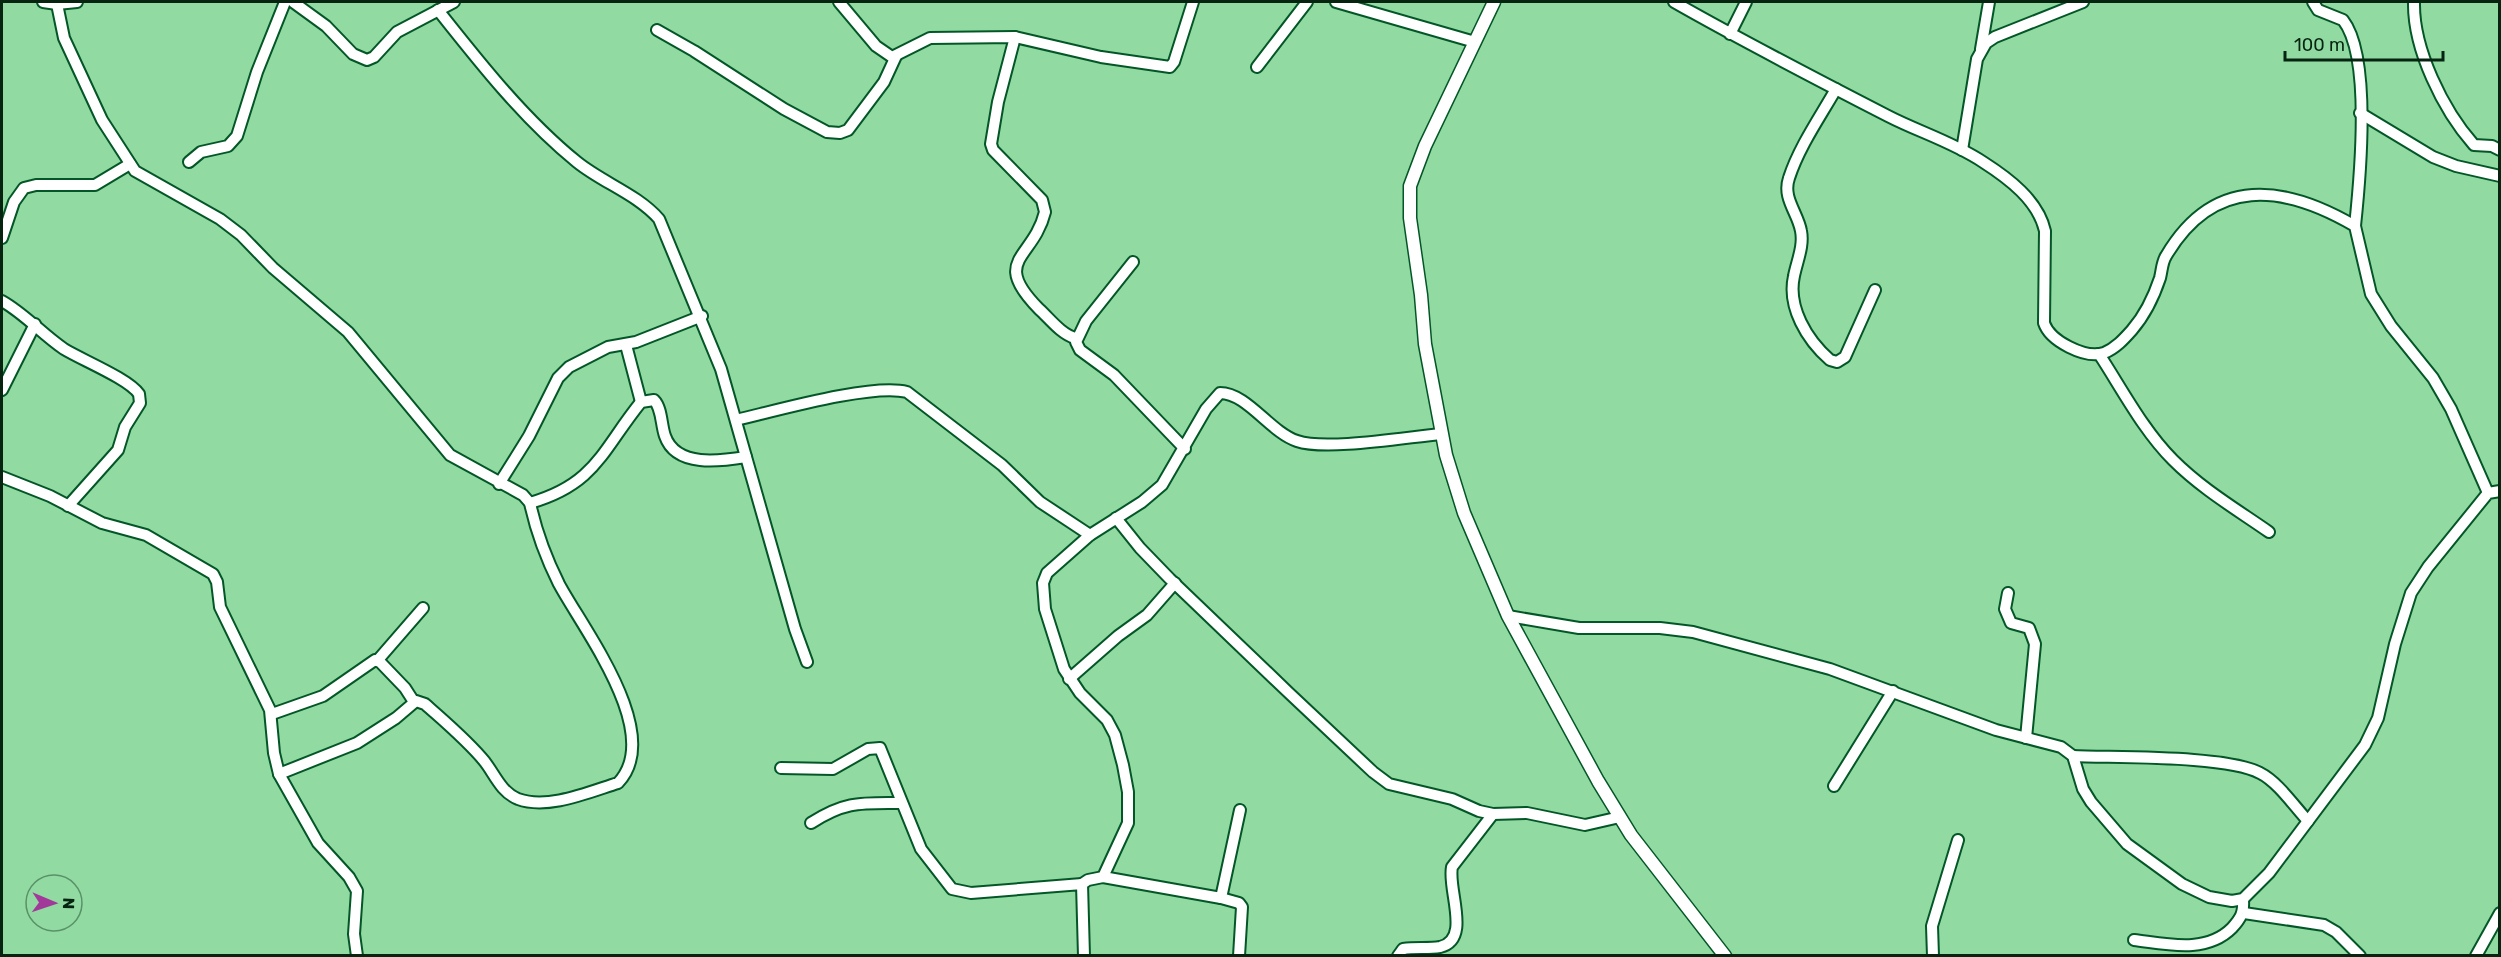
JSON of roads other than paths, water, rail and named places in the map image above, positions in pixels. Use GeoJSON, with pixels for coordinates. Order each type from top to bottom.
{"type":"FeatureCollection","features":[{"type":"Feature","properties":{"kind":"street"},"geometry":{"type":"LineString","coordinates":[[43,2],[57,4],[77,2]]}},
{"type":"Feature","properties":{"kind":"street"},"geometry":{"type":"LineString","coordinates":[[189,162],[201,152],[228,146],[237,136],[257,72],[285,2]]}},
{"type":"Feature","properties":{"kind":"street"},"geometry":{"type":"LineString","coordinates":[[293,2],[309,11],[362,60],[374,57],[397,32],[454,2]]}},
{"type":"Feature","properties":{"kind":"street"},"geometry":{"type":"LineString","coordinates":[[839,2],[876,46],[886,54],[896,56]]}},
{"type":"Feature","properties":{"kind":"street"},"geometry":{"type":"LineString","coordinates":[[657,30],[784,109],[828,132],[840,133],[848,130],[884,82],[896,56],[930,38],[1015,37],[1101,57],[1170,67],[1174,62],[1193,2]]}},
{"type":"Feature","properties":{"kind":"street"},"geometry":{"type":"LineString","coordinates":[[1257,67],[1307,2]]}},
{"type":"Feature","properties":{"kind":"street"},"geometry":{"type":"LineString","coordinates":[[1336,2],[1475,42]]}},
{"type":"Feature","properties":{"kind":"street"},"geometry":{"type":"LineString","coordinates":[[1494,2],[1417,164],[1410,186],[1410,219],[1421,295],[1425,344],[1441,434],[1464,513],[1508,616],[1620,817],[1725,956]]}},
{"type":"Feature","properties":{"kind":"street"},"geometry":{"type":"LineString","coordinates":[[1674,2],[1836,89],[1962,150],[2010,182],[2036,208],[2042,219],[2045,231],[2044,323],[2046,331],[2059,343],[2098,354],[2116,346],[2144,313],[2160,279],[2164,258],[2183,229],[2201,212],[2221,201],[2240,195],[2280,198],[2336,214],[2355,226]]}},
{"type":"Feature","properties":{"kind":"street"},"geometry":{"type":"LineString","coordinates":[[1730,34],[1746,2]]}},
{"type":"Feature","properties":{"kind":"street"},"geometry":{"type":"LineString","coordinates":[[1962,150],[1989,2]]}},
{"type":"Feature","properties":{"kind":"street"},"geometry":{"type":"LineString","coordinates":[[1981,49],[1995,37],[2083,2]]}},
{"type":"Feature","properties":{"kind":"street"},"geometry":{"type":"LineString","coordinates":[[2073,756],[2083,789],[2091,802],[2127,844],[2181,884],[2221,900],[2243,899],[2269,873],[2365,745],[2378,718],[2395,644],[2411,593],[2428,567],[2494,492],[2433,378],[2391,327],[2371,294],[2355,226],[2360,177],[2360,114],[2356,51],[2347,26],[2337,16],[2318,10],[2313,2]]}},
{"type":"Feature","properties":{"kind":"street"},"geometry":{"type":"LineString","coordinates":[[2414,2],[2417,39],[2425,64],[2437,86],[2474,145],[2492,146],[2499,150]]}},
{"type":"Feature","properties":{"kind":"street"},"geometry":{"type":"LineString","coordinates":[[57,4],[64,38],[102,120],[135,171],[154,184],[220,219],[241,235],[273,268],[303,292],[369,355],[450,455],[499,484],[523,495],[530,502],[551,567],[610,669],[622,698],[630,731],[630,762],[626,775],[618,783],[550,801],[518,799],[500,786],[485,763],[421,702],[414,702],[396,718],[357,743],[279,774]]}},
{"type":"Feature","properties":{"kind":"street"},"geometry":{"type":"LineString","coordinates":[[438,10],[493,76],[576,161],[602,181],[643,203],[659,219],[702,316],[721,369],[807,662]]}},
{"type":"Feature","properties":{"kind":"street"},"geometry":{"type":"LineString","coordinates":[[1015,37],[998,102],[991,144],[993,150],[1042,200],[1045,212],[1018,261],[1015,272],[1016,280],[1025,294],[1062,332],[1076,338],[1080,350],[1114,375],[1185,449]]}},
{"type":"Feature","properties":{"kind":"street"},"geometry":{"type":"LineString","coordinates":[[1836,89],[1788,179],[1787,191],[1802,231],[1802,244],[1793,278],[1794,308],[1830,360],[1837,362],[1845,357],[1875,290]]}},
{"type":"Feature","properties":{"kind":"street"},"geometry":{"type":"LineString","coordinates":[[2360,114],[2433,157],[2456,166],[2499,176]]}},
{"type":"Feature","properties":{"kind":"street"},"geometry":{"type":"LineString","coordinates":[[2,238],[14,202],[24,188],[36,185],[94,185],[130,164]]}},
{"type":"Feature","properties":{"kind":"street"},"geometry":{"type":"LineString","coordinates":[[1076,338],[1133,262]]}},
{"type":"Feature","properties":{"kind":"street"},"geometry":{"type":"LineString","coordinates":[[2,301],[35,324],[65,350],[128,384],[140,394],[140,403],[126,427],[118,450],[68,506]]}},
{"type":"Feature","properties":{"kind":"street"},"geometry":{"type":"LineString","coordinates":[[499,484],[529,436],[562,372],[608,347],[626,345],[702,316]]}},
{"type":"Feature","properties":{"kind":"street"},"geometry":{"type":"LineString","coordinates":[[2,390],[35,324]]}},
{"type":"Feature","properties":{"kind":"street"},"geometry":{"type":"LineString","coordinates":[[626,345],[641,402]]}},
{"type":"Feature","properties":{"kind":"street"},"geometry":{"type":"LineString","coordinates":[[2098,354],[2156,440],[2172,459],[2205,488],[2269,532]]}},
{"type":"Feature","properties":{"kind":"street"},"geometry":{"type":"LineString","coordinates":[[736,420],[852,395],[895,389],[907,392],[1002,465],[1040,502],[1090,535]]}},
{"type":"Feature","properties":{"kind":"street"},"geometry":{"type":"LineString","coordinates":[[1103,877],[1128,823],[1128,792],[1115,735],[1107,720],[1069,679],[1055,646],[1045,609],[1042,583],[1047,573],[1090,535],[1162,485],[1185,449],[1206,409],[1220,393],[1238,396],[1275,429],[1299,442],[1333,445],[1441,434]]}},
{"type":"Feature","properties":{"kind":"street"},"geometry":{"type":"LineString","coordinates":[[530,502],[551,496],[586,475],[601,460],[641,402],[654,400],[659,405],[666,439],[675,450],[689,458],[724,461],[746,457]]}},
{"type":"Feature","properties":{"kind":"street"},"geometry":{"type":"LineString","coordinates":[[2,477],[26,485],[102,523],[154,539],[213,574],[217,582],[220,607],[272,714],[272,739],[279,774],[318,843],[354,884],[358,902],[354,934],[357,956]]}},
{"type":"Feature","properties":{"kind":"street"},"geometry":{"type":"LineString","coordinates":[[1116,518],[1140,548],[1175,583],[1331,732],[1389,784],[1452,799],[1479,811],[1494,814],[1527,813],[1585,825],[1620,817]]}},
{"type":"Feature","properties":{"kind":"street"},"geometry":{"type":"LineString","coordinates":[[1069,679],[1118,636],[1148,615],[1175,583]]}},
{"type":"Feature","properties":{"kind":"street"},"geometry":{"type":"LineString","coordinates":[[2008,593],[2007,618],[2011,623],[2029,628],[2035,644],[2026,738]]}},
{"type":"Feature","properties":{"kind":"street"},"geometry":{"type":"LineString","coordinates":[[272,714],[323,696],[377,661],[423,608]]}},
{"type":"Feature","properties":{"kind":"street"},"geometry":{"type":"LineString","coordinates":[[1508,616],[1579,628],[1660,628],[1693,632],[1792,657],[1957,716],[2061,747],[2073,756],[2247,767],[2266,777],[2308,821]]}},
{"type":"Feature","properties":{"kind":"street"},"geometry":{"type":"LineString","coordinates":[[377,661],[405,688],[414,702]]}},
{"type":"Feature","properties":{"kind":"street"},"geometry":{"type":"LineString","coordinates":[[1834,786],[1893,692]]}},
{"type":"Feature","properties":{"kind":"street"},"geometry":{"type":"LineString","coordinates":[[781,768],[833,769],[876,747],[883,752],[900,803],[921,849],[952,889],[971,893],[1082,884],[1088,880],[1103,877],[1221,898],[1239,903],[1242,907],[1239,956]]}},
{"type":"Feature","properties":{"kind":"street"},"geometry":{"type":"LineString","coordinates":[[811,823],[834,808],[849,804],[900,803]]}},
{"type":"Feature","properties":{"kind":"street"},"geometry":{"type":"LineString","coordinates":[[1221,898],[1240,810]]}},
{"type":"Feature","properties":{"kind":"street"},"geometry":{"type":"LineString","coordinates":[[1398,956],[1403,949],[1443,946],[1453,939],[1457,930],[1457,919],[1449,878],[1452,867],[1494,814]]}},
{"type":"Feature","properties":{"kind":"street"},"geometry":{"type":"LineString","coordinates":[[1933,956],[1932,926],[1958,840]]}},
{"type":"Feature","properties":{"kind":"street"},"geometry":{"type":"LineString","coordinates":[[1082,884],[1084,956]]}},
{"type":"Feature","properties":{"kind":"street"},"geometry":{"type":"LineString","coordinates":[[2134,940],[2198,945],[2228,932],[2244,913],[2243,899]]}},
{"type":"Feature","properties":{"kind":"street"},"geometry":{"type":"LineString","coordinates":[[2244,913],[2324,925],[2360,956]]}},
{"type":"Feature","properties":{"kind":"street"},"geometry":{"type":"LineString","coordinates":[[2476,956],[2499,913]]}}]}
